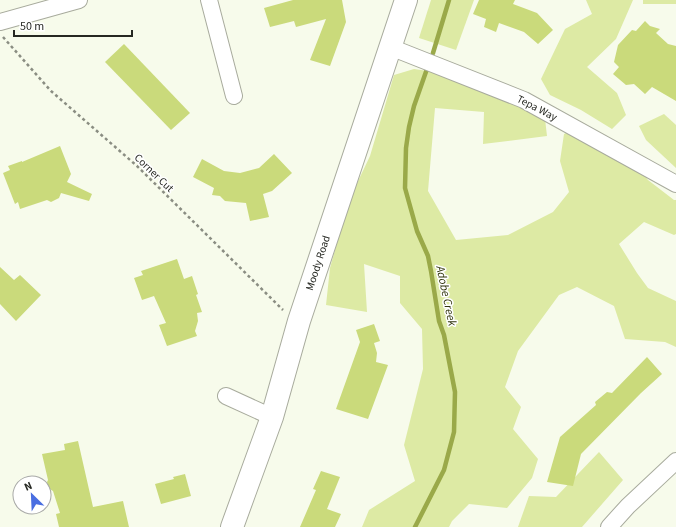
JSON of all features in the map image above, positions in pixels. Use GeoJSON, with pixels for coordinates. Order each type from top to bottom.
{"type":"FeatureCollection","features":[{"type":"Feature","properties":{"kind":"street"},"geometry":{"type":"LineString","coordinates":[[0,22],[79,0]]}},
{"type":"Feature","properties":{"kind":"street"},"geometry":{"type":"LineString","coordinates":[[209,0],[234,96]]}},
{"type":"Feature","properties":{"kind":"street","name":"Moody Road"},"geometry":{"type":"LineString","coordinates":[[232,527],[272,417],[299,321],[406,0]]}},
{"type":"Feature","properties":{"kind":"street","name":"Tepa Way"},"geometry":{"type":"LineString","coordinates":[[390,48],[524,100],[676,184]]}},
{"type":"Feature","properties":{"kind":"street"},"geometry":{"type":"LineString","coordinates":[[226,396],[272,417]]}},
{"type":"Feature","properties":{"kind":"street"},"geometry":{"type":"LineString","coordinates":[[609,527],[628,506],[676,461]]}},
{"type":"Feature","properties":{"kind":"path","name":"Corner Cut"},"geometry":{"type":"LineString","coordinates":[[0,34],[51,91],[137,166],[286,313],[299,321]]}},
{"type":"Feature","properties":{"kind":"green space"},"geometry":{"type":"Polygon","coordinates":[[[431,0],[474,0],[456,50],[419,38],[431,0]]]}},
{"type":"Feature","properties":{"kind":"green space"},"geometry":{"type":"Polygon","coordinates":[[[586,0],[633,0],[616,39],[587,67],[617,93],[626,115],[612,129],[581,110],[550,95],[541,79],[565,29],[592,14],[586,0]]]}},
{"type":"Feature","properties":{"kind":"green space"},"geometry":{"type":"Polygon","coordinates":[[[643,0],[676,0],[676,4],[643,4],[643,0]]]}},
{"type":"Feature","properties":{"kind":"green space"},"geometry":{"type":"Polygon","coordinates":[[[414,69],[476,78],[544,110],[547,136],[483,144],[484,112],[435,108],[428,191],[456,240],[508,235],[553,212],[569,192],[560,161],[564,134],[578,127],[631,158],[648,180],[676,200],[676,234],[674,235],[644,222],[619,244],[648,288],[676,301],[676,347],[665,342],[625,339],[614,306],[577,287],[559,295],[518,351],[505,387],[521,407],[513,429],[538,459],[532,478],[507,508],[469,504],[452,521],[449,527],[362,527],[369,510],[415,481],[404,445],[423,369],[422,329],[400,303],[400,276],[364,264],[367,312],[326,305],[330,268],[349,200],[370,156],[394,75],[414,69]]]}},
{"type":"Feature","properties":{"kind":"green space"},"geometry":{"type":"Polygon","coordinates":[[[664,114],[676,125],[676,168],[646,140],[639,126],[664,114]]]}},
{"type":"Feature","properties":{"kind":"green space"},"geometry":{"type":"Polygon","coordinates":[[[599,452],[623,480],[582,527],[518,527],[529,496],[556,497],[599,452]]]}},
{"type":"Feature","properties":{"kind":"building"},"geometry":{"type":"Polygon","coordinates":[[[293,0],[342,0],[346,22],[330,66],[310,60],[326,19],[296,27],[294,21],[270,27],[264,8],[293,0]]]}},
{"type":"Feature","properties":{"kind":"building"},"geometry":{"type":"Polygon","coordinates":[[[479,0],[515,0],[513,4],[537,13],[553,30],[538,44],[524,32],[499,23],[496,32],[484,27],[486,19],[473,14],[479,0]]]}},
{"type":"Feature","properties":{"kind":"building"},"geometry":{"type":"Polygon","coordinates":[[[645,21],[650,26],[660,29],[656,33],[668,44],[676,46],[676,101],[652,87],[645,94],[634,84],[626,85],[613,74],[619,67],[614,62],[618,45],[632,30],[636,31],[645,21]]]}},
{"type":"Feature","properties":{"kind":"building"},"geometry":{"type":"Polygon","coordinates":[[[124,44],[190,113],[171,130],[105,62],[124,44]]]}},
{"type":"Feature","properties":{"kind":"building"},"geometry":{"type":"Polygon","coordinates":[[[60,146],[71,174],[67,182],[92,194],[89,201],[61,193],[59,198],[51,202],[47,200],[20,209],[18,202],[15,204],[3,173],[10,170],[8,166],[22,162],[60,146]]]}},
{"type":"Feature","properties":{"kind":"building"},"geometry":{"type":"Polygon","coordinates":[[[274,154],[292,173],[272,191],[263,194],[269,217],[250,221],[246,203],[225,201],[220,196],[212,195],[214,188],[193,177],[202,159],[224,171],[240,173],[259,168],[274,154]]]}},
{"type":"Feature","properties":{"kind":"building"},"geometry":{"type":"Polygon","coordinates":[[[177,259],[184,279],[192,276],[198,294],[196,295],[202,312],[197,313],[198,321],[195,331],[197,336],[167,346],[159,325],[166,323],[154,296],[142,300],[134,278],[143,275],[141,271],[177,259]]]}},
{"type":"Feature","properties":{"kind":"building"},"geometry":{"type":"Polygon","coordinates":[[[0,267],[14,280],[20,275],[41,295],[16,321],[0,304],[0,267]]]}},
{"type":"Feature","properties":{"kind":"building"},"geometry":{"type":"Polygon","coordinates":[[[374,324],[380,341],[374,343],[377,353],[376,362],[388,365],[368,419],[336,409],[360,342],[356,330],[374,324]]]}},
{"type":"Feature","properties":{"kind":"building"},"geometry":{"type":"Polygon","coordinates":[[[647,357],[662,374],[641,393],[581,454],[573,486],[547,482],[560,437],[596,405],[595,402],[607,392],[612,393],[647,357]]]}},
{"type":"Feature","properties":{"kind":"building"},"geometry":{"type":"Polygon","coordinates":[[[78,441],[93,507],[123,501],[129,527],[59,527],[56,514],[60,513],[52,490],[52,475],[47,475],[42,454],[65,450],[64,444],[78,441]]]}},
{"type":"Feature","properties":{"kind":"building"},"geometry":{"type":"Polygon","coordinates":[[[321,471],[340,477],[327,509],[341,514],[335,527],[300,527],[316,490],[313,489],[321,471]]]}},
{"type":"Feature","properties":{"kind":"building"},"geometry":{"type":"Polygon","coordinates":[[[185,474],[191,496],[161,504],[155,484],[174,479],[173,477],[185,474]]]}},
{"type":"Feature","properties":{"kind":"waterway","name":"Adobe Creek"},"geometry":{"type":"LineString","coordinates":[[433,53],[449,0]]}},
{"type":"Feature","properties":{"kind":"waterway","name":"Adobe Creek"},"geometry":{"type":"LineString","coordinates":[[415,527],[444,470],[454,432],[455,392],[444,335],[439,321],[428,256],[417,231],[405,188],[406,148],[409,127],[414,106],[428,66]]}}]}
